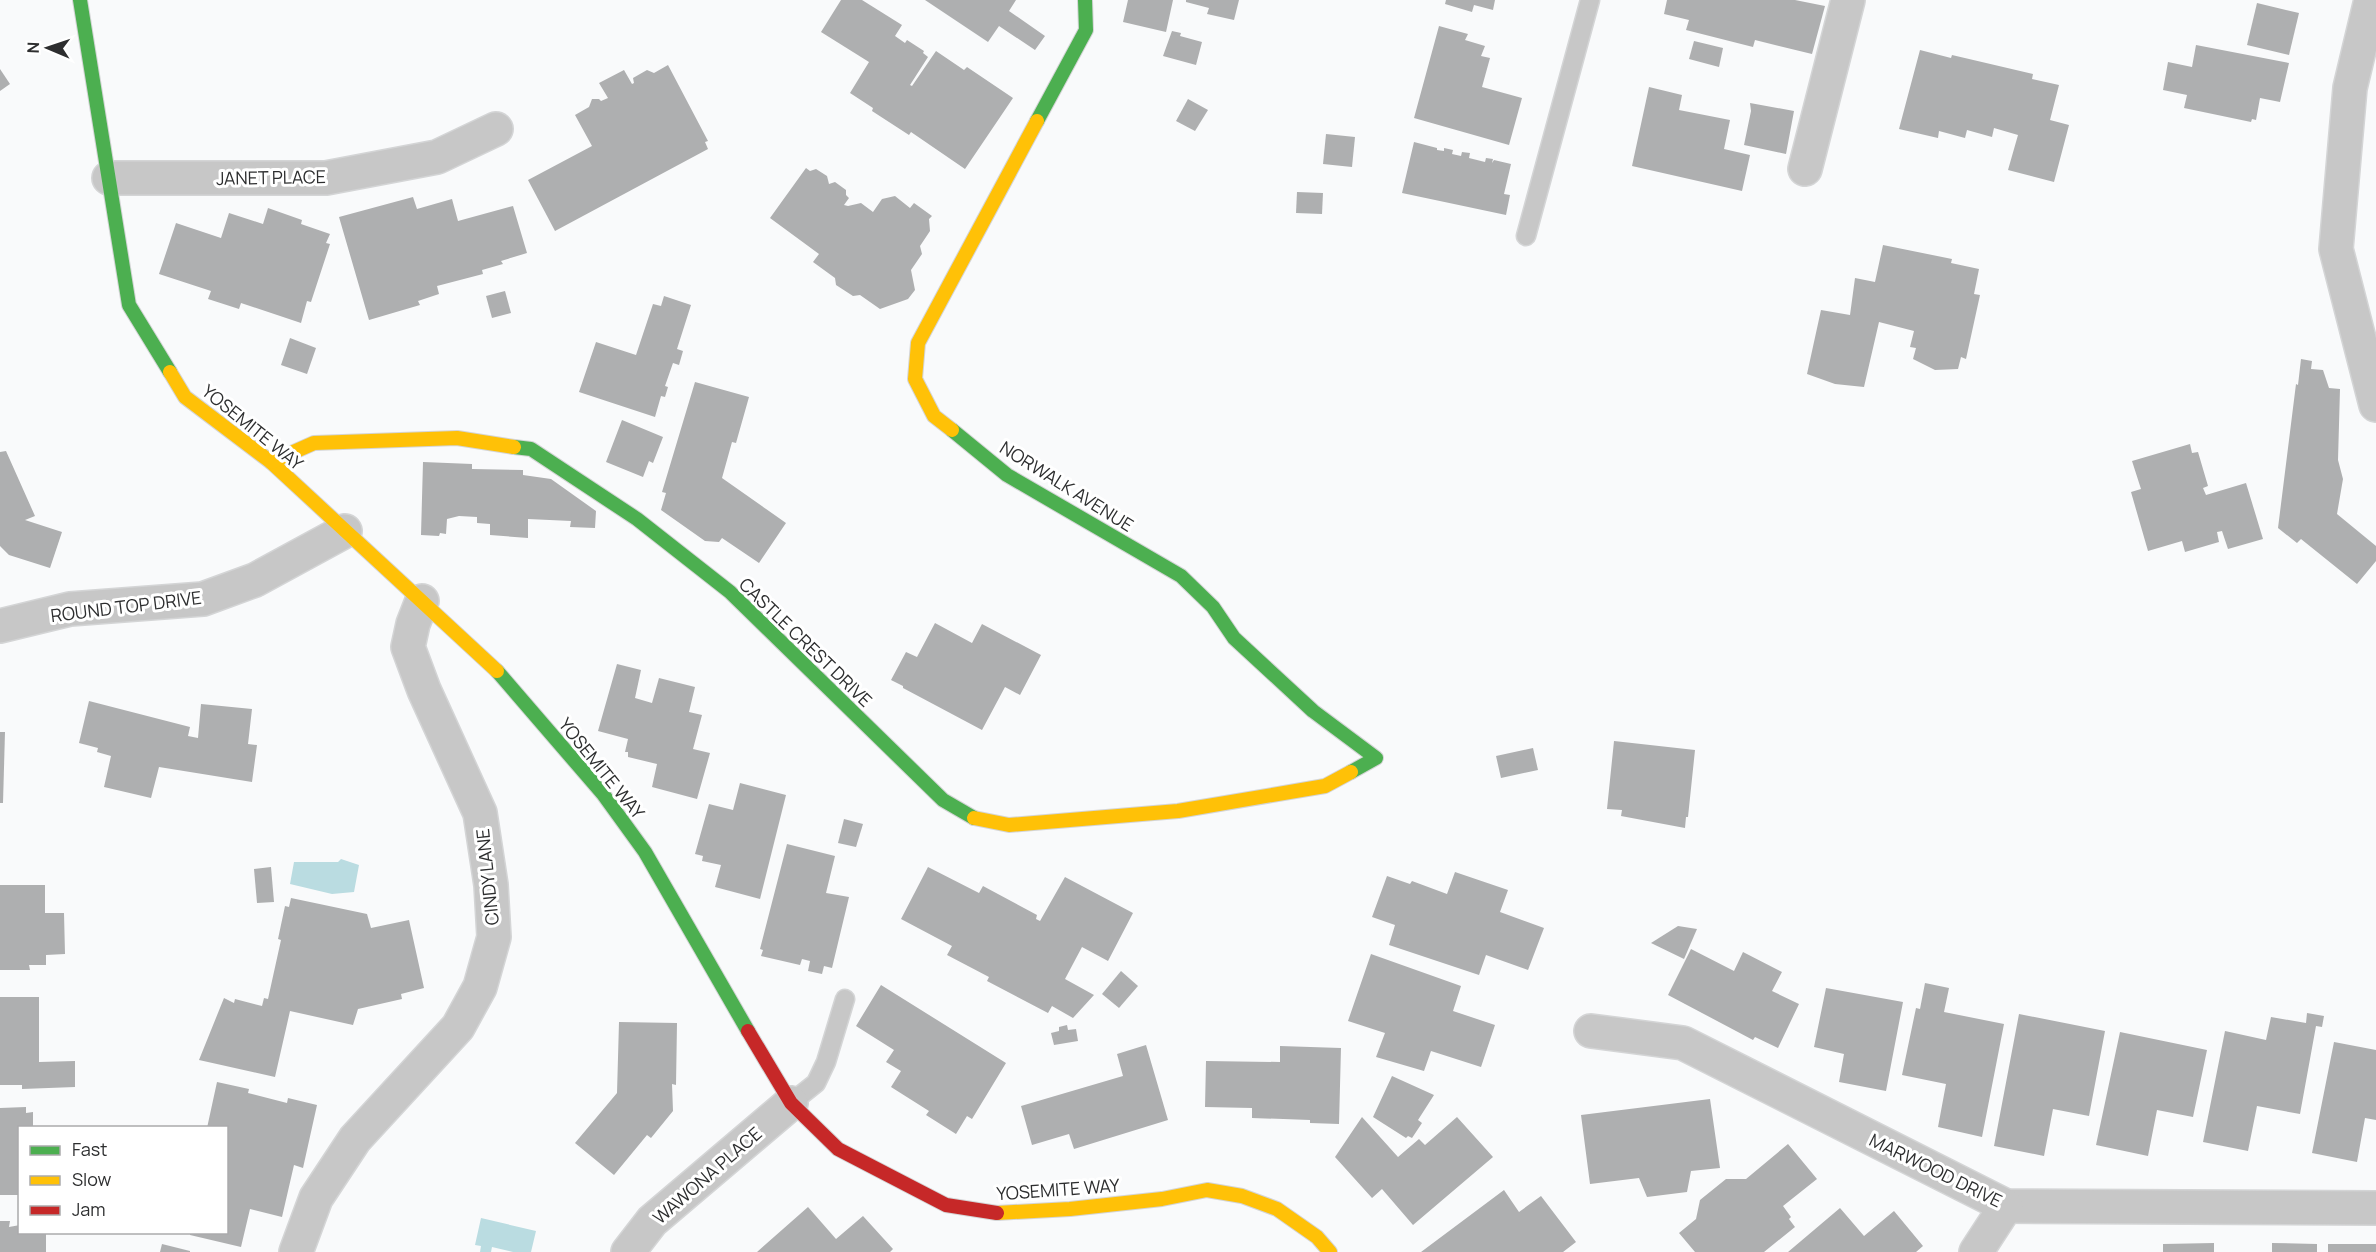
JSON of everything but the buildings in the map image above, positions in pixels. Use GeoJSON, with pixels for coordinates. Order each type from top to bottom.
{"type":"FeatureCollection","features":[{"type":"Feature","properties":{"kind":"street","name":"YOSEMITE WAY"},"geometry":{"type":"LineString","coordinates":[[80,0],[129,305],[185,397],[271,462],[489,661],[603,794],[645,852],[791,1103],[838,1149],[946,1205],[996,1213],[1070,1209],[1162,1199],[1206,1190],[1242,1196],[1277,1209],[1317,1237],[1330,1252]]}},
{"type":"Feature","properties":{"kind":"street","name":"NORWALK AVENUE"},"geometry":{"type":"LineString","coordinates":[[1086,0],[1086,30],[918,343],[915,379],[934,416],[1007,475],[1181,576],[1212,607],[1234,638],[1313,711],[1376,758],[1325,786]]}},
{"type":"Feature","properties":{"kind":"street"},"geometry":{"type":"LineString","coordinates":[[1805,170],[1848,0]]}},
{"type":"Feature","properties":{"kind":"street"},"geometry":{"type":"LineString","coordinates":[[2371,0],[2350,88],[2336,249],[2376,405]]}},
{"type":"Feature","properties":{"kind":"street","name":"JANET PLACE"},"geometry":{"type":"LineString","coordinates":[[109,178],[326,178],[437,157],[496,129]]}},
{"type":"Feature","properties":{"kind":"street","name":"CASTLE CREST DRIVE"},"geometry":{"type":"LineString","coordinates":[[271,462],[314,442],[457,438],[531,450],[637,519],[730,592],[943,800],[970,817],[1009,825],[1167,812],[1325,786]]}},
{"type":"Feature","properties":{"kind":"street","name":"ROUND TOP DRIVE"},"geometry":{"type":"LineString","coordinates":[[0,626],[70,609],[203,598],[255,580],[345,531]]}},
{"type":"Feature","properties":{"kind":"street","name":"CINDY LANE"},"geometry":{"type":"LineString","coordinates":[[296,1252],[316,1198],[355,1139],[458,1027],[480,987],[494,937],[491,885],[480,813],[424,690],[408,647],[413,624],[422,601]]}},
{"type":"Feature","properties":{"kind":"street","name":"MARWOOD DRIVE"},"geometry":{"type":"LineString","coordinates":[[1591,1031],[1683,1043],[2006,1206],[2376,1208]]}},
{"type":"Feature","properties":{"kind":"street","name":"WAWONA PLACE"},"geometry":{"type":"LineString","coordinates":[[628,1252],[652,1221],[791,1103]]}},
{"type":"Feature","properties":{"kind":"street"},"geometry":{"type":"LineString","coordinates":[[1976,1252],[2006,1206]]}},
{"type":"Feature","properties":{"kind":"lane"},"geometry":{"type":"LineString","coordinates":[[1526,236],[1590,0]]}},
{"type":"Feature","properties":{"kind":"lane"},"geometry":{"type":"LineString","coordinates":[[791,1103],[816,1083],[826,1062],[845,999]]}},
{"type":"Feature","properties":{"kind":"water"},"geometry":{"type":"Polygon","coordinates":[[[341,859],[359,865],[354,892],[332,894],[290,884],[294,862],[338,862],[341,859]]]}},
{"type":"Feature","properties":{"kind":"water"},"geometry":{"type":"Polygon","coordinates":[[[481,1218],[536,1231],[531,1252],[513,1252],[492,1247],[491,1252],[480,1252],[481,1246],[475,1245],[481,1218]]]}},
{"type":"Feature","properties":{"kind":"traffic: fast"},"geometry":{"type":"LineString","coordinates":[[80,0],[129,305],[170,372]]}},
{"type":"Feature","properties":{"kind":"traffic: fast"},"geometry":{"type":"LineString","coordinates":[[1037,121],[1086,30],[1085,0]]}},
{"type":"Feature","properties":{"kind":"traffic: fast"},"geometry":{"type":"LineString","coordinates":[[952,430],[1007,475],[1181,576],[1213,607],[1234,638],[1313,711],[1376,758],[1351,772]]}},
{"type":"Feature","properties":{"kind":"traffic: fast"},"geometry":{"type":"LineString","coordinates":[[514,447],[531,449],[637,519],[730,592],[943,800],[974,818]]}},
{"type":"Feature","properties":{"kind":"traffic: fast"},"geometry":{"type":"LineString","coordinates":[[497,671],[603,794],[645,852],[748,1031]]}},
{"type":"Feature","properties":{"kind":"traffic: slow"},"geometry":{"type":"LineString","coordinates":[[952,430],[934,416],[915,379],[918,343],[1037,121]]}},
{"type":"Feature","properties":{"kind":"traffic: slow"},"geometry":{"type":"LineString","coordinates":[[170,372],[185,397],[271,462],[497,671]]}},
{"type":"Feature","properties":{"kind":"traffic: slow"},"geometry":{"type":"LineString","coordinates":[[271,462],[314,443],[457,438],[514,447]]}},
{"type":"Feature","properties":{"kind":"traffic: slow"},"geometry":{"type":"LineString","coordinates":[[974,818],[1009,825],[1178,811],[1325,786],[1351,772]]}},
{"type":"Feature","properties":{"kind":"traffic: slow"},"geometry":{"type":"LineString","coordinates":[[997,1213],[1070,1209],[1162,1199],[1207,1190],[1242,1196],[1277,1209],[1317,1237],[1330,1252]]}},
{"type":"Feature","properties":{"kind":"traffic: jam"},"geometry":{"type":"LineString","coordinates":[[748,1031],[791,1103],[838,1149],[946,1205],[997,1213]]}}]}
